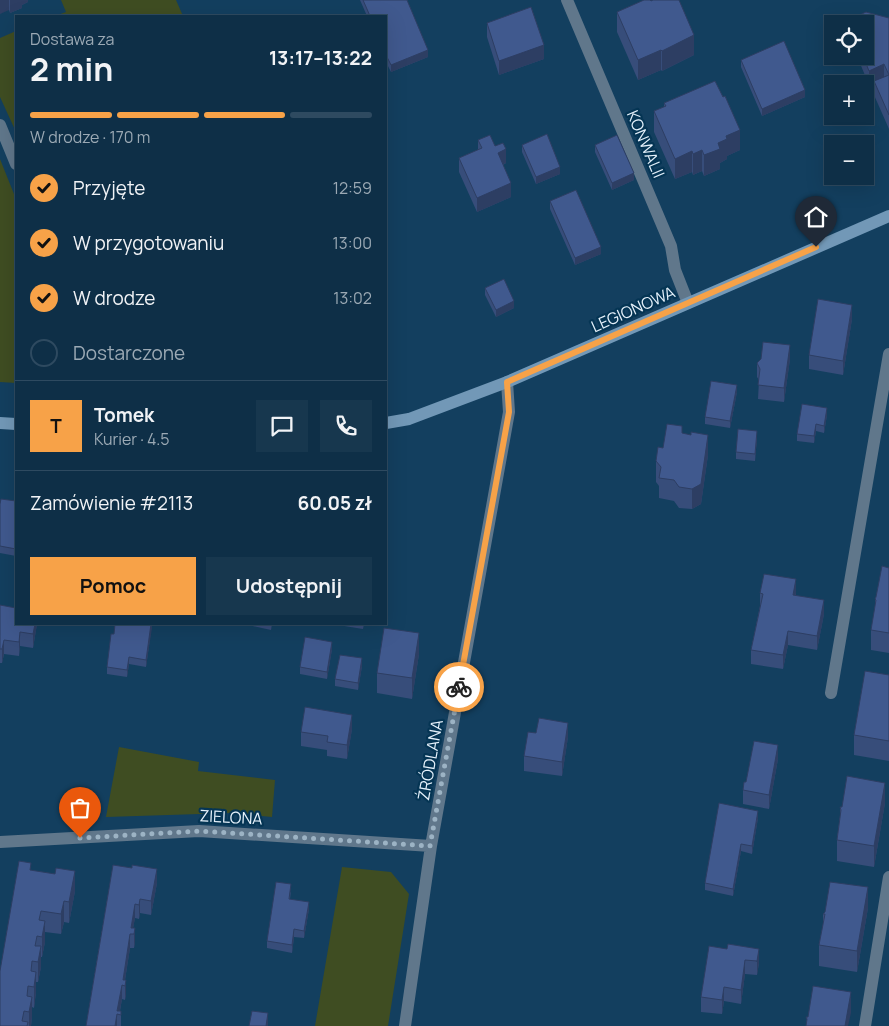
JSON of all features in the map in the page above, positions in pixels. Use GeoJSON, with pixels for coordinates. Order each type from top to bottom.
{"type":"FeatureCollection","features":[{"type":"Feature","properties":{"kind":"main road","name":"LEGIONOWA"},"geometry":{"type":"LineString","coordinates":[[387,422],[409,419],[507,382],[889,216]]}},
{"type":"Feature","properties":{"kind":"main road"},"geometry":{"type":"LineString","coordinates":[[0,423],[15,424]]}},
{"type":"Feature","properties":{"kind":"street","name":"KONWALII"},"geometry":{"type":"LineString","coordinates":[[567,0],[671,246],[674,270],[688,302]]}},
{"type":"Feature","properties":{"kind":"street"},"geometry":{"type":"LineString","coordinates":[[0,125],[15,162]]}},
{"type":"Feature","properties":{"kind":"street"},"geometry":{"type":"LineString","coordinates":[[831,693],[889,354]]}},
{"type":"Feature","properties":{"kind":"street","name":"ŹRÓDLANA"},"geometry":{"type":"LineString","coordinates":[[405,1026],[430,846],[509,412],[507,382]]}},
{"type":"Feature","properties":{"kind":"street","name":"ZIELONA"},"geometry":{"type":"LineString","coordinates":[[0,842],[199,831],[430,846]]}},
{"type":"Feature","properties":{"kind":"street"},"geometry":{"type":"LineString","coordinates":[[865,1026],[889,877]]}},
{"type":"Feature","properties":{"kind":"green space"},"geometry":{"type":"Polygon","coordinates":[[[61,0],[176,0],[183,15],[58,15],[66,12],[61,0]]]}},
{"type":"Feature","properties":{"kind":"green space"},"geometry":{"type":"Polygon","coordinates":[[[15,31],[15,130],[0,97],[0,38],[15,31]]]}},
{"type":"Feature","properties":{"kind":"green space"},"geometry":{"type":"Polygon","coordinates":[[[0,159],[15,196],[15,383],[0,382],[0,159]]]}},
{"type":"Feature","properties":{"kind":"green space"},"geometry":{"type":"Polygon","coordinates":[[[119,747],[199,762],[198,771],[275,780],[272,817],[231,813],[106,817],[119,747]]]}},
{"type":"Feature","properties":{"kind":"green space"},"geometry":{"type":"Polygon","coordinates":[[[342,867],[391,872],[409,894],[388,1026],[315,1026],[342,867]]]}},
{"type":"Feature","properties":{"kind":"building"},"geometry":{"type":"Polygon","coordinates":[[[363,0],[407,0],[428,50],[391,65],[387,57],[387,15],[370,15],[363,0]]]}},
{"type":"Feature","properties":{"kind":"building"},"geometry":{"type":"Polygon","coordinates":[[[644,0],[679,0],[694,35],[662,51],[638,60],[617,12],[644,0]]]}},
{"type":"Feature","properties":{"kind":"building"},"geometry":{"type":"Polygon","coordinates":[[[531,7],[544,45],[499,61],[487,23],[531,7]]]}},
{"type":"Feature","properties":{"kind":"building"},"geometry":{"type":"Polygon","coordinates":[[[866,12],[889,18],[889,75],[884,64],[869,71],[867,65],[874,65],[874,15],[860,15],[866,12]]]}},
{"type":"Feature","properties":{"kind":"building"},"geometry":{"type":"Polygon","coordinates":[[[784,41],[805,90],[762,109],[741,60],[784,41]]]}},
{"type":"Feature","properties":{"kind":"building"},"geometry":{"type":"Polygon","coordinates":[[[889,75],[889,115],[874,81],[889,75]]]}},
{"type":"Feature","properties":{"kind":"building"},"geometry":{"type":"Polygon","coordinates":[[[715,81],[723,97],[725,96],[740,130],[726,136],[727,139],[718,143],[720,149],[704,155],[702,150],[693,154],[692,151],[675,159],[654,111],[666,106],[664,103],[715,81]]]}},
{"type":"Feature","properties":{"kind":"building"},"geometry":{"type":"Polygon","coordinates":[[[547,134],[560,167],[536,177],[522,145],[547,134]]]}},
{"type":"Feature","properties":{"kind":"building"},"geometry":{"type":"Polygon","coordinates":[[[490,135],[495,146],[503,143],[506,149],[498,153],[511,183],[477,198],[459,158],[482,148],[478,140],[490,135]]]}},
{"type":"Feature","properties":{"kind":"building"},"geometry":{"type":"Polygon","coordinates":[[[617,135],[634,173],[612,183],[595,145],[617,135]]]}},
{"type":"Feature","properties":{"kind":"building"},"geometry":{"type":"Polygon","coordinates":[[[576,190],[601,247],[575,258],[550,201],[576,190]]]}},
{"type":"Feature","properties":{"kind":"building"},"geometry":{"type":"Polygon","coordinates":[[[504,279],[514,301],[496,310],[485,288],[504,279]]]}},
{"type":"Feature","properties":{"kind":"building"},"geometry":{"type":"Polygon","coordinates":[[[818,299],[852,305],[843,361],[809,355],[818,299]]]}},
{"type":"Feature","properties":{"kind":"building"},"geometry":{"type":"Polygon","coordinates":[[[763,342],[790,345],[784,388],[758,385],[760,369],[757,363],[761,359],[763,342]]]}},
{"type":"Feature","properties":{"kind":"building"},"geometry":{"type":"Polygon","coordinates":[[[711,381],[737,385],[730,421],[705,417],[711,381]]]}},
{"type":"Feature","properties":{"kind":"building"},"geometry":{"type":"Polygon","coordinates":[[[802,404],[827,408],[824,426],[816,424],[814,436],[797,434],[802,404]]]}},
{"type":"Feature","properties":{"kind":"building"},"geometry":{"type":"Polygon","coordinates":[[[667,424],[682,426],[682,433],[691,435],[691,432],[708,435],[701,484],[692,489],[679,487],[674,480],[659,478],[661,467],[656,461],[658,447],[663,448],[667,424]]]}},
{"type":"Feature","properties":{"kind":"building"},"geometry":{"type":"Polygon","coordinates":[[[738,429],[757,431],[755,454],[736,452],[738,429]]]}},
{"type":"Feature","properties":{"kind":"building"},"geometry":{"type":"Polygon","coordinates":[[[1,499],[15,501],[15,549],[0,546],[1,499]]]}},
{"type":"Feature","properties":{"kind":"building"},"geometry":{"type":"Polygon","coordinates":[[[882,566],[889,568],[889,633],[871,630],[882,566]]]}},
{"type":"Feature","properties":{"kind":"building"},"geometry":{"type":"Polygon","coordinates":[[[764,574],[796,579],[793,595],[824,600],[817,636],[788,631],[783,655],[751,650],[763,594],[760,593],[764,574]]]}},
{"type":"Feature","properties":{"kind":"building"},"geometry":{"type":"Polygon","coordinates":[[[0,605],[15,608],[15,625],[35,625],[33,634],[20,632],[19,642],[4,640],[2,649],[0,649],[0,605]]]}},
{"type":"Feature","properties":{"kind":"building"},"geometry":{"type":"Polygon","coordinates":[[[115,625],[151,625],[146,660],[129,657],[127,670],[107,667],[111,634],[114,634],[115,625]]]}},
{"type":"Feature","properties":{"kind":"building"},"geometry":{"type":"Polygon","coordinates":[[[384,628],[419,633],[412,678],[377,673],[384,628]]]}},
{"type":"Feature","properties":{"kind":"building"},"geometry":{"type":"Polygon","coordinates":[[[305,637],[332,642],[327,672],[300,667],[305,637]]]}},
{"type":"Feature","properties":{"kind":"building"},"geometry":{"type":"Polygon","coordinates":[[[340,655],[362,658],[358,683],[335,679],[340,655]]]}},
{"type":"Feature","properties":{"kind":"building"},"geometry":{"type":"Polygon","coordinates":[[[865,671],[889,675],[889,741],[854,735],[865,671]]]}},
{"type":"Feature","properties":{"kind":"building"},"geometry":{"type":"Polygon","coordinates":[[[305,707],[352,715],[347,745],[327,742],[328,736],[301,732],[305,707]]]}},
{"type":"Feature","properties":{"kind":"building"},"geometry":{"type":"Polygon","coordinates":[[[539,718],[568,723],[562,762],[524,756],[528,732],[536,733],[539,718]]]}},
{"type":"Feature","properties":{"kind":"building"},"geometry":{"type":"Polygon","coordinates":[[[754,741],[778,745],[769,795],[743,790],[754,741]]]}},
{"type":"Feature","properties":{"kind":"building"},"geometry":{"type":"Polygon","coordinates":[[[847,776],[885,783],[874,846],[837,840],[840,807],[842,807],[847,776]]]}},
{"type":"Feature","properties":{"kind":"building"},"geometry":{"type":"Polygon","coordinates":[[[719,803],[758,811],[752,846],[741,844],[733,889],[705,883],[719,803]]]}},
{"type":"Feature","properties":{"kind":"building"},"geometry":{"type":"Polygon","coordinates":[[[19,861],[31,863],[30,870],[55,874],[56,868],[75,871],[69,902],[64,901],[61,914],[41,911],[39,920],[45,921],[42,937],[37,936],[35,946],[41,946],[38,962],[32,961],[31,971],[36,972],[34,987],[28,986],[27,996],[32,997],[29,1012],[24,1011],[22,1021],[28,1022],[27,1026],[0,1026],[0,971],[19,861]]]}},
{"type":"Feature","properties":{"kind":"building"},"geometry":{"type":"Polygon","coordinates":[[[113,865],[132,868],[132,865],[157,869],[151,901],[140,899],[139,905],[135,904],[131,928],[135,928],[134,934],[130,934],[123,980],[126,980],[125,986],[122,985],[117,1011],[121,1011],[121,1015],[117,1014],[115,1026],[86,1026],[113,865]]]}},
{"type":"Feature","properties":{"kind":"building"},"geometry":{"type":"Polygon","coordinates":[[[276,882],[291,884],[289,899],[309,902],[304,931],[294,929],[292,945],[267,941],[276,882]]]}},
{"type":"Feature","properties":{"kind":"building"},"geometry":{"type":"Polygon","coordinates":[[[830,882],[868,887],[857,951],[819,945],[830,882]]]}},
{"type":"Feature","properties":{"kind":"building"},"geometry":{"type":"Polygon","coordinates":[[[728,944],[759,949],[757,961],[745,960],[741,990],[724,987],[722,1000],[701,997],[709,946],[727,949],[728,944]]]}},
{"type":"Feature","properties":{"kind":"building"},"geometry":{"type":"Polygon","coordinates":[[[813,986],[851,992],[845,1026],[806,1026],[806,1017],[808,1017],[813,986]]]}},
{"type":"Feature","properties":{"kind":"building"},"geometry":{"type":"Polygon","coordinates":[[[252,1011],[268,1013],[266,1026],[249,1026],[252,1011]]]}},
{"type":"Feature","properties":{"kind":"way so far"},"geometry":{"type":"LineString","coordinates":[[80,838],[199,831],[430,846],[459,687]]}},
{"type":"Feature","properties":{"kind":"route"},"geometry":{"type":"LineString","coordinates":[[459,687],[509,412],[507,382],[816,247]]}}]}
